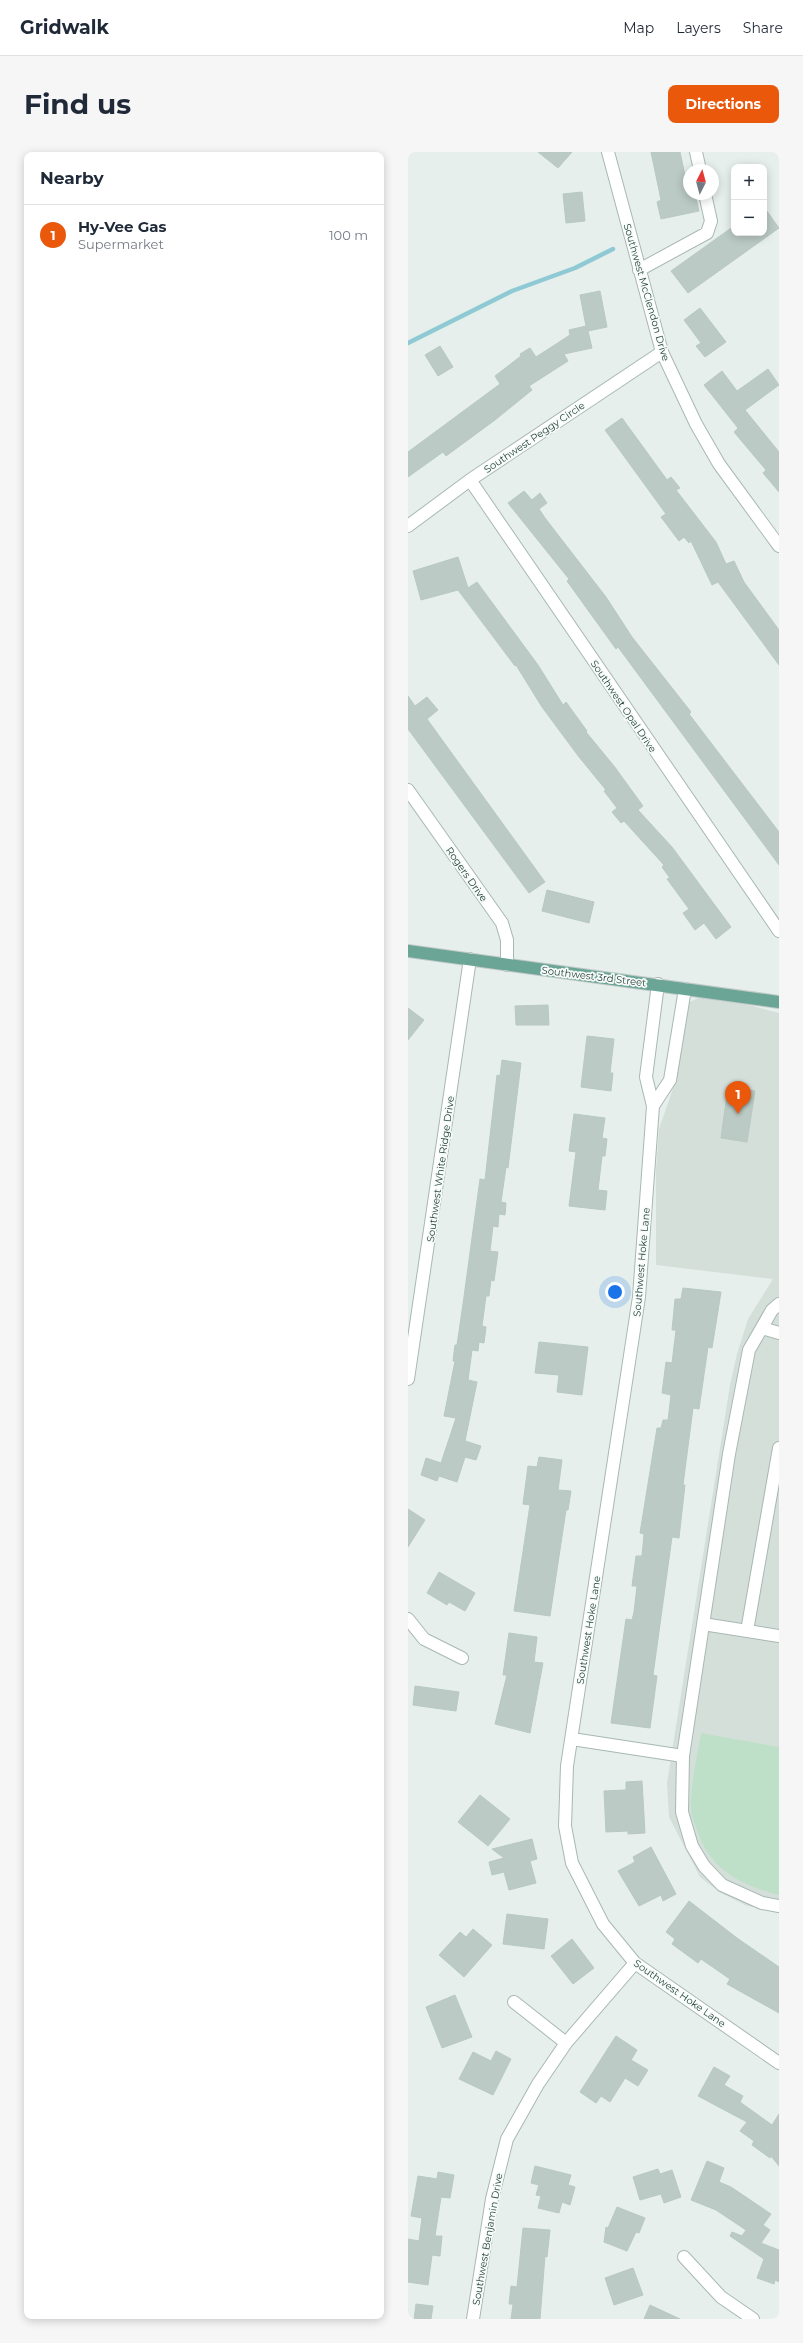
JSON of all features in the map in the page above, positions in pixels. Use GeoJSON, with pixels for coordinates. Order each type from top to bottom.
{"type":"FeatureCollection","features":[{"type":"Feature","properties":{"kind":"main road","name":"Southwest 3rd Street"},"geometry":{"type":"LineString","coordinates":[[408,951],[658,984],[779,1002]]}},
{"type":"Feature","properties":{"kind":"street","name":"Southwest McClendon Drive"},"geometry":{"type":"LineString","coordinates":[[608,152],[662,352],[700,431],[719,464],[779,546]]}},
{"type":"Feature","properties":{"kind":"street"},"geometry":{"type":"LineString","coordinates":[[696,152],[699,164]]}},
{"type":"Feature","properties":{"kind":"street"},"geometry":{"type":"LineString","coordinates":[[639,270],[706,233],[710,221],[706,200]]}},
{"type":"Feature","properties":{"kind":"street","name":"Southwest Peggy Circle"},"geometry":{"type":"LineString","coordinates":[[408,526],[470,480],[662,352]]}},
{"type":"Feature","properties":{"kind":"street","name":"Southwest Opal Drive"},"geometry":{"type":"LineString","coordinates":[[470,480],[779,931]]}},
{"type":"Feature","properties":{"kind":"street","name":"Rogers Drive"},"geometry":{"type":"LineString","coordinates":[[408,790],[502,923],[507,940],[507,965]]}},
{"type":"Feature","properties":{"kind":"street","name":"Southwest White Ridge Drive"},"geometry":{"type":"LineString","coordinates":[[408,1379],[470,959]]}},
{"type":"Feature","properties":{"kind":"street","name":"Southwest Hoke Lane"},"geometry":{"type":"LineString","coordinates":[[658,984],[646,1077],[653,1106],[640,1297],[572,1739],[564,1800],[565,1826],[572,1863],[604,1924],[635,1963],[779,2063]]}},
{"type":"Feature","properties":{"kind":"street","name":"Southwest Hoke Lane"},"geometry":{"type":"LineString","coordinates":[[653,1106],[670,1080],[685,989]]}},
{"type":"Feature","properties":{"kind":"street"},"geometry":{"type":"LineString","coordinates":[[779,1304],[772,1310],[749,1350],[729,1454],[683,1756],[682,1812],[692,1846],[704,1866],[722,1885],[762,1903],[779,1906]]}},
{"type":"Feature","properties":{"kind":"street"},"geometry":{"type":"LineString","coordinates":[[762,1328],[779,1333]]}},
{"type":"Feature","properties":{"kind":"street"},"geometry":{"type":"LineString","coordinates":[[747,1631],[779,1448]]}},
{"type":"Feature","properties":{"kind":"street"},"geometry":{"type":"LineString","coordinates":[[408,1619],[424,1639],[462,1658]]}},
{"type":"Feature","properties":{"kind":"street"},"geometry":{"type":"LineString","coordinates":[[703,1624],[779,1636]]}},
{"type":"Feature","properties":{"kind":"street"},"geometry":{"type":"LineString","coordinates":[[572,1739],[683,1756]]}},
{"type":"Feature","properties":{"kind":"street","name":"Southwest Benjamin Drive"},"geometry":{"type":"LineString","coordinates":[[472,2319],[492,2199],[507,2139],[538,2084],[566,2043],[635,1963]]}},
{"type":"Feature","properties":{"kind":"street"},"geometry":{"type":"LineString","coordinates":[[514,2002],[566,2043]]}},
{"type":"Feature","properties":{"kind":"street"},"geometry":{"type":"LineString","coordinates":[[684,2257],[721,2296],[753,2319]]}},
{"type":"Feature","properties":{"kind":"shaded area"},"geometry":{"type":"Polygon","coordinates":[[[700,997],[719,997],[779,1013],[779,1911],[747,1906],[719,1892],[700,1877],[669,1817],[667,1783],[730,1385],[737,1354],[748,1319],[773,1279],[656,1265],[656,1171],[659,1129],[677,1077],[688,1003],[700,997]]]}},
{"type":"Feature","properties":{"kind":"green space"},"geometry":{"type":"Polygon","coordinates":[[[701,1733],[779,1747],[779,1895],[740,1881],[729,1874],[710,1856],[703,1844],[693,1820],[691,1809],[693,1781],[701,1733]]]}},
{"type":"Feature","properties":{"kind":"building"},"geometry":{"type":"Polygon","coordinates":[[[538,152],[572,152],[558,168],[538,152]]]}},
{"type":"Feature","properties":{"kind":"building"},"geometry":{"type":"Polygon","coordinates":[[[651,152],[680,152],[683,166],[683,200],[696,200],[699,211],[661,219],[657,202],[661,200],[651,152]]]}},
{"type":"Feature","properties":{"kind":"building"},"geometry":{"type":"Polygon","coordinates":[[[582,192],[585,221],[566,223],[563,194],[582,192]]]}},
{"type":"Feature","properties":{"kind":"building"},"geometry":{"type":"Polygon","coordinates":[[[767,211],[779,228],[688,293],[671,271],[731,228],[731,236],[767,236],[767,211]]]}},
{"type":"Feature","properties":{"kind":"building"},"geometry":{"type":"Polygon","coordinates":[[[600,291],[607,327],[588,331],[592,348],[564,354],[568,361],[529,386],[532,390],[495,420],[446,456],[443,452],[408,477],[408,452],[500,384],[495,376],[521,356],[520,354],[530,348],[536,357],[570,335],[569,330],[586,326],[580,295],[600,291]]]}},
{"type":"Feature","properties":{"kind":"building"},"geometry":{"type":"Polygon","coordinates":[[[700,308],[726,342],[705,357],[696,346],[701,343],[684,320],[700,308]]]}},
{"type":"Feature","properties":{"kind":"building"},"geometry":{"type":"Polygon","coordinates":[[[440,346],[453,367],[438,376],[425,355],[440,346]]]}},
{"type":"Feature","properties":{"kind":"building"},"geometry":{"type":"Polygon","coordinates":[[[768,369],[779,385],[745,410],[779,452],[779,492],[763,473],[766,470],[734,432],[738,428],[704,385],[722,371],[737,391],[768,369]]]}},
{"type":"Feature","properties":{"kind":"building"},"geometry":{"type":"Polygon","coordinates":[[[622,418],[667,480],[671,477],[680,488],[676,490],[716,542],[726,564],[734,561],[744,582],[779,630],[779,665],[718,582],[712,585],[691,541],[689,543],[684,537],[679,541],[661,517],[666,514],[605,430],[622,418]]]}},
{"type":"Feature","properties":{"kind":"building"},"geometry":{"type":"Polygon","coordinates":[[[524,491],[532,500],[540,493],[547,503],[539,509],[545,518],[606,597],[632,637],[691,712],[689,714],[779,832],[779,865],[618,647],[616,649],[567,581],[569,579],[508,503],[524,491]]]}},
{"type":"Feature","properties":{"kind":"building"},"geometry":{"type":"Polygon","coordinates":[[[458,557],[468,588],[477,582],[538,665],[563,705],[566,702],[587,731],[586,732],[614,766],[643,806],[638,810],[672,847],[731,927],[716,939],[704,923],[695,930],[683,913],[689,909],[667,879],[670,878],[662,867],[664,865],[624,821],[621,823],[612,812],[617,808],[604,791],[606,790],[579,757],[542,707],[516,665],[515,666],[458,590],[421,600],[413,571],[458,557]]]}},
{"type":"Feature","properties":{"kind":"building"},"geometry":{"type":"Polygon","coordinates":[[[408,696],[415,706],[427,697],[438,710],[427,719],[545,882],[529,893],[408,729],[408,696]]]}},
{"type":"Feature","properties":{"kind":"building"},"geometry":{"type":"Polygon","coordinates":[[[547,890],[594,902],[589,923],[542,911],[547,890]]]}},
{"type":"Feature","properties":{"kind":"building"},"geometry":{"type":"Polygon","coordinates":[[[548,1005],[549,1025],[516,1025],[515,1006],[548,1005]]]}},
{"type":"Feature","properties":{"kind":"building"},"geometry":{"type":"Polygon","coordinates":[[[408,1008],[424,1020],[408,1040],[408,1008]]]}},
{"type":"Feature","properties":{"kind":"building"},"geometry":{"type":"Polygon","coordinates":[[[587,1036],[614,1039],[610,1073],[613,1073],[611,1091],[581,1087],[587,1036]]]}},
{"type":"Feature","properties":{"kind":"building"},"geometry":{"type":"Polygon","coordinates":[[[502,1060],[521,1063],[508,1168],[506,1167],[501,1202],[506,1203],[505,1215],[499,1214],[498,1227],[493,1226],[490,1251],[498,1252],[494,1281],[491,1280],[489,1296],[486,1296],[482,1326],[486,1327],[484,1343],[479,1342],[478,1351],[472,1350],[468,1380],[477,1382],[465,1441],[481,1446],[476,1460],[465,1457],[457,1482],[439,1476],[437,1481],[421,1475],[426,1458],[441,1463],[456,1418],[444,1416],[455,1361],[453,1361],[455,1345],[457,1345],[480,1179],[485,1180],[497,1075],[500,1076],[502,1060]]]}},
{"type":"Feature","properties":{"kind":"building"},"geometry":{"type":"Polygon","coordinates":[[[728,1087],[755,1091],[747,1142],[721,1138],[728,1087]]]}},
{"type":"Feature","properties":{"kind":"building"},"geometry":{"type":"Polygon","coordinates":[[[574,1114],[605,1118],[602,1138],[607,1139],[605,1156],[602,1156],[598,1190],[607,1191],[605,1210],[569,1206],[576,1152],[569,1151],[574,1114]]]}},
{"type":"Feature","properties":{"kind":"building"},"geometry":{"type":"Polygon","coordinates":[[[683,1288],[721,1292],[712,1348],[708,1347],[699,1409],[693,1408],[683,1485],[685,1485],[679,1538],[672,1537],[653,1675],[657,1676],[650,1728],[611,1723],[626,1619],[632,1620],[634,1612],[637,1586],[632,1586],[636,1556],[642,1556],[644,1534],[640,1533],[657,1428],[661,1428],[663,1420],[668,1420],[671,1395],[662,1393],[666,1362],[672,1363],[676,1330],[672,1330],[675,1299],[681,1299],[683,1288]]]}},
{"type":"Feature","properties":{"kind":"building"},"geometry":{"type":"Polygon","coordinates":[[[539,1342],[588,1347],[582,1395],[557,1392],[559,1375],[535,1373],[539,1342]]]}},
{"type":"Feature","properties":{"kind":"building"},"geometry":{"type":"Polygon","coordinates":[[[539,1457],[562,1460],[558,1490],[571,1491],[568,1510],[566,1510],[550,1616],[514,1611],[530,1505],[523,1504],[528,1466],[537,1467],[539,1457]]]}},
{"type":"Feature","properties":{"kind":"building"},"geometry":{"type":"Polygon","coordinates":[[[408,1509],[425,1520],[408,1547],[408,1509]]]}},
{"type":"Feature","properties":{"kind":"building"},"geometry":{"type":"Polygon","coordinates":[[[439,1572],[475,1593],[465,1611],[449,1602],[447,1605],[427,1593],[439,1572]]]}},
{"type":"Feature","properties":{"kind":"building"},"geometry":{"type":"Polygon","coordinates":[[[509,1633],[537,1637],[534,1662],[543,1663],[530,1733],[495,1724],[507,1675],[503,1675],[509,1633]]]}},
{"type":"Feature","properties":{"kind":"building"},"geometry":{"type":"Polygon","coordinates":[[[415,1686],[459,1692],[456,1711],[413,1705],[415,1686]]]}},
{"type":"Feature","properties":{"kind":"building"},"geometry":{"type":"Polygon","coordinates":[[[642,1781],[645,1833],[628,1834],[628,1831],[606,1832],[604,1791],[626,1790],[626,1782],[642,1781]]]}},
{"type":"Feature","properties":{"kind":"building"},"geometry":{"type":"Polygon","coordinates":[[[480,1795],[510,1819],[488,1846],[458,1822],[480,1795]]]}},
{"type":"Feature","properties":{"kind":"building"},"geometry":{"type":"Polygon","coordinates":[[[532,1839],[537,1859],[530,1861],[536,1883],[509,1890],[504,1872],[492,1875],[489,1862],[504,1858],[492,1849],[532,1839]]]}},
{"type":"Feature","properties":{"kind":"building"},"geometry":{"type":"Polygon","coordinates":[[[651,1847],[676,1894],[663,1901],[661,1895],[639,1906],[618,1871],[635,1862],[633,1857],[651,1847]]]}},
{"type":"Feature","properties":{"kind":"building"},"geometry":{"type":"Polygon","coordinates":[[[689,1901],[737,1938],[779,1967],[779,2013],[727,1984],[730,1979],[701,1959],[698,1963],[672,1944],[675,1939],[666,1932],[689,1901]]]}},
{"type":"Feature","properties":{"kind":"building"},"geometry":{"type":"Polygon","coordinates":[[[507,1914],[548,1919],[544,1949],[503,1944],[507,1914]]]}},
{"type":"Feature","properties":{"kind":"building"},"geometry":{"type":"Polygon","coordinates":[[[473,1929],[492,1945],[464,1977],[439,1955],[460,1932],[466,1937],[473,1929]]]}},
{"type":"Feature","properties":{"kind":"building"},"geometry":{"type":"Polygon","coordinates":[[[572,1939],[594,1968],[573,1984],[551,1956],[572,1939]]]}},
{"type":"Feature","properties":{"kind":"building"},"geometry":{"type":"Polygon","coordinates":[[[455,1995],[472,2037],[442,2048],[426,2007],[455,1995]]]}},
{"type":"Feature","properties":{"kind":"building"},"geometry":{"type":"Polygon","coordinates":[[[616,2036],[637,2050],[631,2060],[648,2070],[638,2086],[625,2078],[610,2102],[601,2096],[596,2103],[580,2092],[616,2036]]]}},
{"type":"Feature","properties":{"kind":"building"},"geometry":{"type":"Polygon","coordinates":[[[496,2051],[511,2059],[493,2095],[459,2079],[473,2052],[491,2061],[496,2051]]]}},
{"type":"Feature","properties":{"kind":"building"},"geometry":{"type":"Polygon","coordinates":[[[714,2067],[730,2076],[724,2085],[743,2096],[740,2102],[772,2125],[779,2114],[779,2166],[771,2156],[770,2158],[752,2145],[754,2141],[740,2131],[747,2122],[698,2096],[714,2067]]]}},
{"type":"Feature","properties":{"kind":"building"},"geometry":{"type":"Polygon","coordinates":[[[707,2161],[724,2168],[719,2182],[731,2187],[771,2214],[763,2225],[770,2230],[761,2243],[779,2250],[779,2282],[775,2280],[774,2284],[757,2278],[764,2259],[730,2236],[732,2232],[742,2236],[746,2230],[716,2210],[691,2200],[707,2161]]]}},
{"type":"Feature","properties":{"kind":"building"},"geometry":{"type":"Polygon","coordinates":[[[535,2166],[571,2175],[568,2185],[575,2187],[570,2205],[562,2202],[559,2213],[538,2208],[541,2196],[536,2195],[539,2185],[531,2183],[535,2166]]]}},
{"type":"Feature","properties":{"kind":"building"},"geometry":{"type":"Polygon","coordinates":[[[658,2169],[660,2174],[672,2170],[681,2197],[664,2203],[661,2194],[640,2200],[633,2177],[658,2169]]]}},
{"type":"Feature","properties":{"kind":"building"},"geometry":{"type":"Polygon","coordinates":[[[438,2172],[454,2175],[450,2198],[441,2197],[435,2236],[442,2236],[440,2256],[432,2255],[428,2285],[408,2282],[408,2239],[419,2241],[422,2218],[411,2216],[418,2176],[437,2179],[438,2172]]]}},
{"type":"Feature","properties":{"kind":"building"},"geometry":{"type":"Polygon","coordinates":[[[617,2207],[645,2218],[639,2233],[636,2232],[627,2251],[604,2242],[606,2227],[608,2228],[617,2207]]]}},
{"type":"Feature","properties":{"kind":"building"},"geometry":{"type":"Polygon","coordinates":[[[523,2228],[550,2230],[547,2257],[545,2256],[540,2319],[511,2319],[513,2304],[509,2304],[511,2286],[517,2287],[523,2228]]]}},
{"type":"Feature","properties":{"kind":"building"},"geometry":{"type":"Polygon","coordinates":[[[633,2268],[643,2295],[614,2305],[605,2278],[633,2268]]]}},
{"type":"Feature","properties":{"kind":"building"},"geometry":{"type":"Polygon","coordinates":[[[416,2304],[433,2306],[431,2319],[414,2319],[416,2304]]]}},
{"type":"Feature","properties":{"kind":"building"},"geometry":{"type":"Polygon","coordinates":[[[650,2305],[680,2319],[644,2319],[650,2305]]]}},
{"type":"Feature","properties":{"kind":"waterway"},"geometry":{"type":"LineString","coordinates":[[408,343],[512,291],[575,268],[613,249]]}},
{"type":"Feature","properties":{"kind":"place","name":"Hy-Vee Gas"},"geometry":{"type":"Point","coordinates":[738,1114]}}]}
